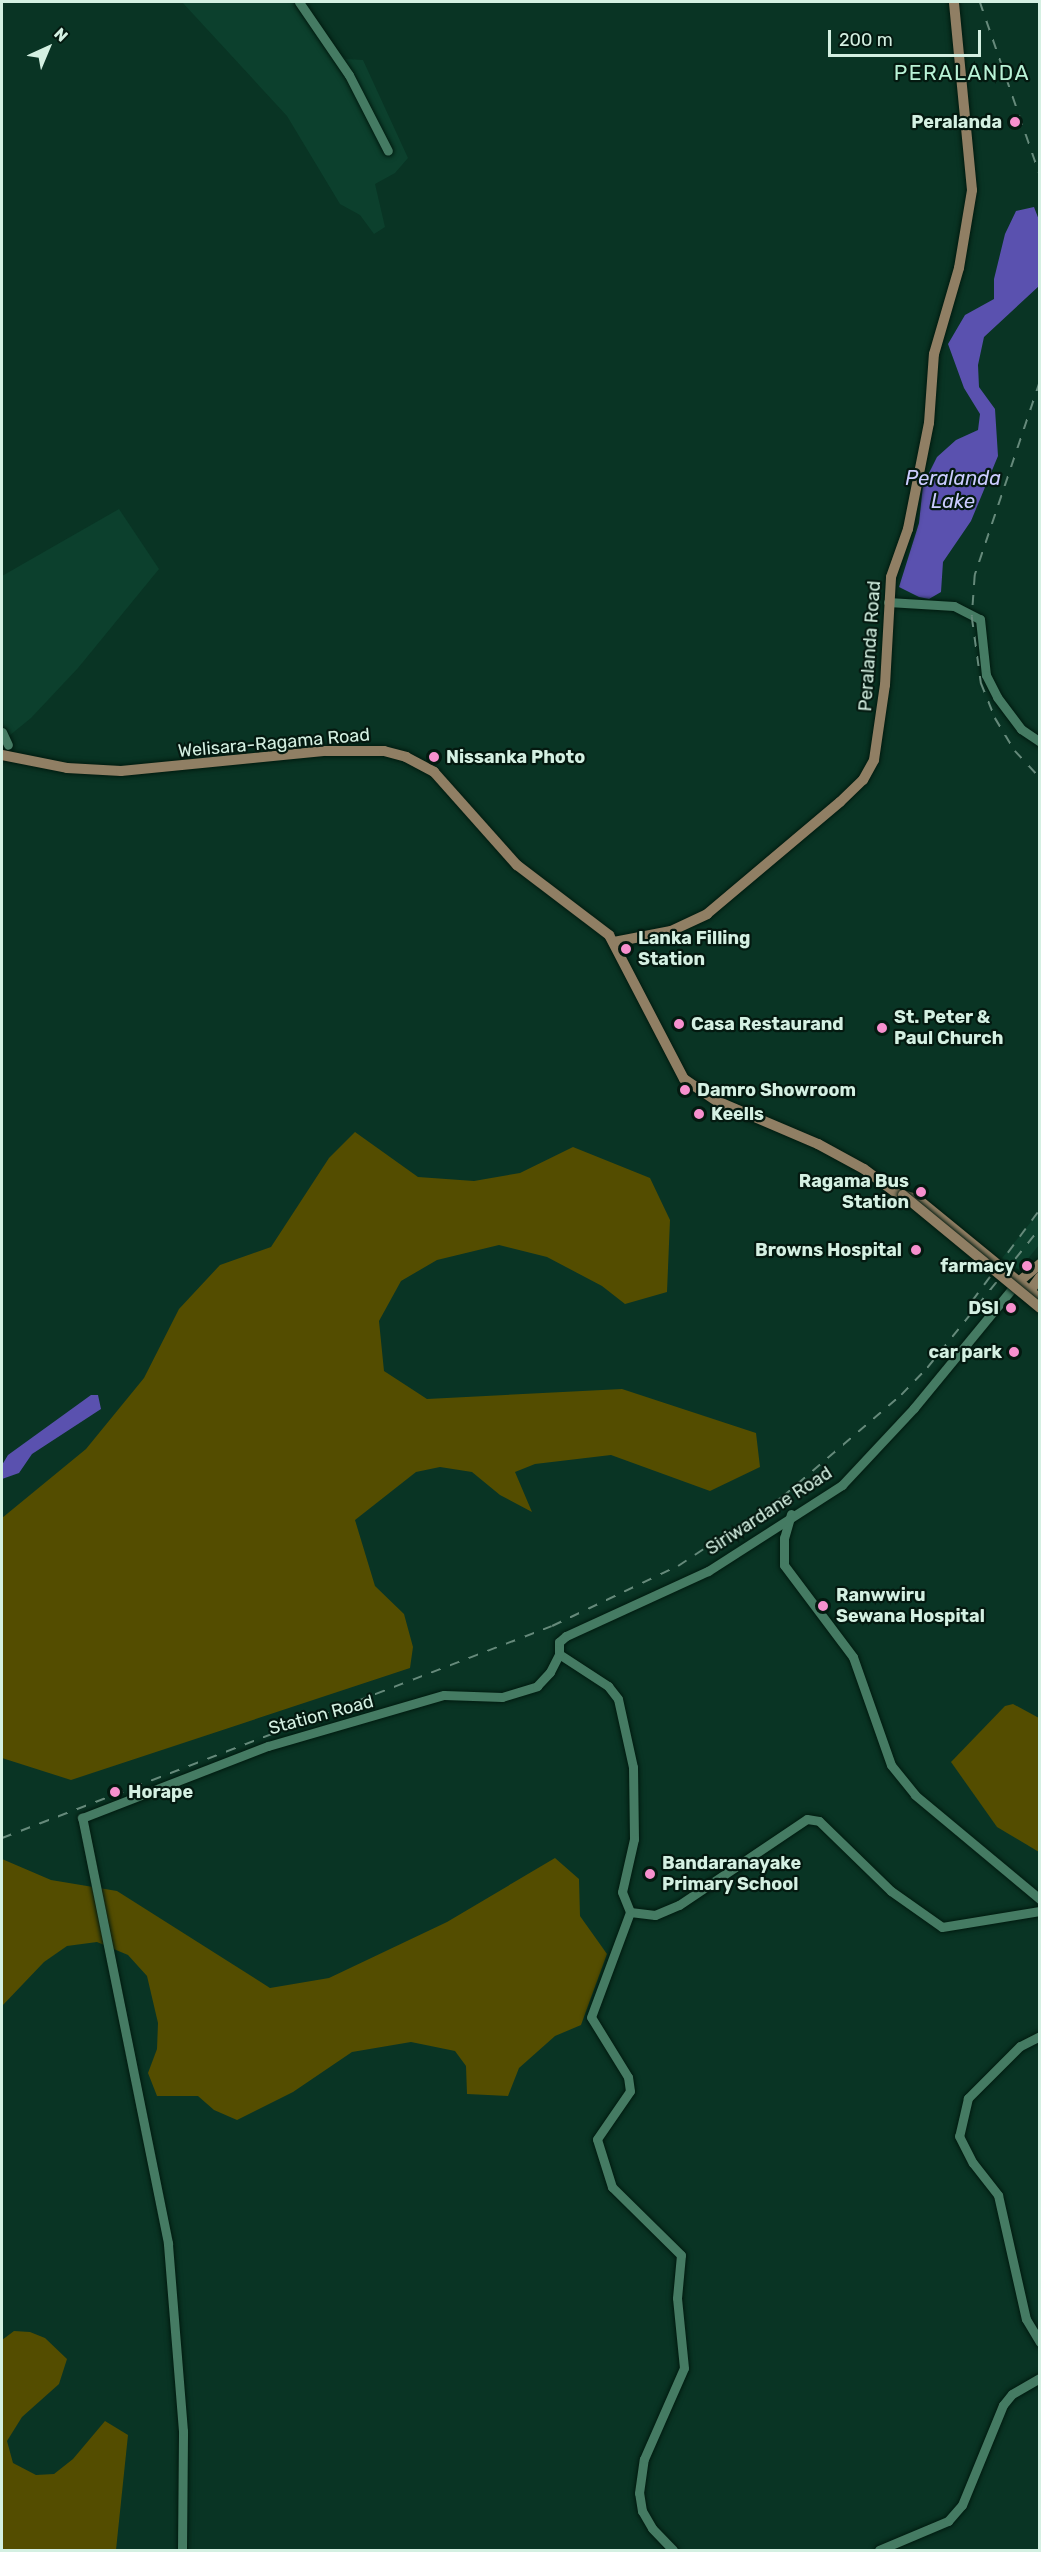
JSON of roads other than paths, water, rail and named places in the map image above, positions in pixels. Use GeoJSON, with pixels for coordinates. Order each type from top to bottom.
{"type":"FeatureCollection","features":[{"type":"Feature","properties":{"kind":"main road","name":"Peralanda Road"},"geometry":{"type":"LineString","coordinates":[[614,942],[671,931],[706,914],[863,780],[879,743],[891,576],[908,529],[929,423],[936,341],[959,268],[971,202],[972,164],[954,2]]}},
{"type":"Feature","properties":{"kind":"main road","name":"Welisara-Ragama Road"},"geometry":{"type":"LineString","coordinates":[[5,750],[67,768],[121,771],[326,752],[384,751],[406,757],[434,772],[517,865],[601,928],[614,942],[650,1018],[684,1079],[717,1101],[818,1144],[903,1195]]}},
{"type":"Feature","properties":{"kind":"main road"},"geometry":{"type":"LineString","coordinates":[[903,1195],[912,1207],[1027,1296],[1040,1314]]}},
{"type":"Feature","properties":{"kind":"main road"},"geometry":{"type":"LineString","coordinates":[[903,1195],[1040,1308]]}},
{"type":"Feature","properties":{"kind":"main road"},"geometry":{"type":"LineString","coordinates":[[1015,1286],[1040,1264]]}},
{"type":"Feature","properties":{"kind":"main road"},"geometry":{"type":"LineString","coordinates":[[1027,1296],[1040,1277]]}},
{"type":"Feature","properties":{"kind":"main road"},"geometry":{"type":"LineString","coordinates":[[1027,1296],[1040,1299]]}},
{"type":"Feature","properties":{"kind":"street"},"geometry":{"type":"LineString","coordinates":[[299,2],[350,75],[388,151]]}},
{"type":"Feature","properties":{"kind":"street"},"geometry":{"type":"LineString","coordinates":[[888,602],[954,606],[980,619],[986,675],[997,697],[1021,729],[1040,742]]}},
{"type":"Feature","properties":{"kind":"street"},"geometry":{"type":"LineString","coordinates":[[2,732],[5,750]]}},
{"type":"Feature","properties":{"kind":"street","name":"Siriwardane Road"},"geometry":{"type":"LineString","coordinates":[[559,1654],[559,1642],[566,1636],[708,1571],[791,1514],[842,1485],[914,1408],[1015,1286]]}},
{"type":"Feature","properties":{"kind":"street"},"geometry":{"type":"LineString","coordinates":[[791,1514],[784,1538],[784,1565],[853,1657],[891,1765],[915,1796],[1040,1899]]}},
{"type":"Feature","properties":{"kind":"street"},"geometry":{"type":"LineString","coordinates":[[559,1654],[608,1686],[618,1699],[633,1767],[634,1839],[622,1877],[624,1903],[630,1912],[655,1915],[679,1905],[807,1820],[819,1821],[891,1891],[932,1923],[942,1927],[1040,1911]]}},
{"type":"Feature","properties":{"kind":"street","name":"Station Road"},"geometry":{"type":"LineString","coordinates":[[182,2550],[183,2431],[168,2243],[82,1818],[268,1746],[444,1695],[502,1697],[522,1693],[544,1680],[559,1654]]}},
{"type":"Feature","properties":{"kind":"street"},"geometry":{"type":"LineString","coordinates":[[630,1912],[591,2017],[628,2077],[630,2091],[597,2139],[612,2187],[681,2255],[677,2298],[684,2368],[644,2459],[639,2493],[642,2511],[652,2528],[673,2550]]}},
{"type":"Feature","properties":{"kind":"street"},"geometry":{"type":"LineString","coordinates":[[1040,2036],[1020,2046],[968,2098],[959,2136],[974,2163],[998,2195],[1026,2319],[1040,2342]]}},
{"type":"Feature","properties":{"kind":"street"},"geometry":{"type":"LineString","coordinates":[[879,2550],[948,2521],[962,2505],[1003,2405],[1012,2394],[1040,2378]]}},
{"type":"Feature","properties":{"kind":"water","name":"Peralanda Lake"},"geometry":{"type":"Polygon","coordinates":[[[1034,207],[1039,220],[1039,286],[984,337],[978,365],[979,387],[995,409],[998,456],[971,521],[943,562],[941,592],[929,599],[919,597],[899,587],[919,523],[923,485],[937,457],[956,440],[978,430],[980,414],[964,388],[948,344],[965,315],[994,299],[994,279],[1005,234],[1016,211],[1034,207]]]}},
{"type":"Feature","properties":{"kind":"water"},"geometry":{"type":"Polygon","coordinates":[[[91,1395],[98,1395],[101,1409],[32,1454],[19,1473],[2,1479],[2,1465],[8,1455],[91,1395]]]}},
{"type":"Feature","properties":{"kind":"railway"},"geometry":{"type":"LineString","coordinates":[[980,2],[1040,175]]}},
{"type":"Feature","properties":{"kind":"railway"},"geometry":{"type":"LineString","coordinates":[[1040,382],[975,575],[972,617],[981,683],[995,718],[1015,751],[1040,778]]}},
{"type":"Feature","properties":{"kind":"railway"},"geometry":{"type":"LineString","coordinates":[[972,1301],[1040,1209]]}},
{"type":"Feature","properties":{"kind":"railway"},"geometry":{"type":"LineString","coordinates":[[2,1838],[552,1626],[678,1566],[782,1497],[901,1395],[927,1368],[1040,1228]]}},
{"type":"Feature","properties":{"kind":"place","name":"Peralanda"},"geometry":{"type":"Point","coordinates":[1015,122]}},
{"type":"Feature","properties":{"kind":"place","name":"Nissanka Photo"},"geometry":{"type":"Point","coordinates":[434,757]}},
{"type":"Feature","properties":{"kind":"place","name":"Lanka Filling Station"},"geometry":{"type":"Point","coordinates":[626,949]}},
{"type":"Feature","properties":{"kind":"place","name":"Casa Restaurand"},"geometry":{"type":"Point","coordinates":[679,1024]}},
{"type":"Feature","properties":{"kind":"place","name":"St. Peter & Paul Church"},"geometry":{"type":"Point","coordinates":[882,1028]}},
{"type":"Feature","properties":{"kind":"place","name":"Damro Showroom"},"geometry":{"type":"Point","coordinates":[685,1090]}},
{"type":"Feature","properties":{"kind":"place","name":"Keells"},"geometry":{"type":"Point","coordinates":[699,1114]}},
{"type":"Feature","properties":{"kind":"place","name":"Ragama Bus Station"},"geometry":{"type":"Point","coordinates":[921,1192]}},
{"type":"Feature","properties":{"kind":"place","name":"Browns Hospital"},"geometry":{"type":"Point","coordinates":[916,1250]}},
{"type":"Feature","properties":{"kind":"place","name":"farmacy"},"geometry":{"type":"Point","coordinates":[1027,1266]}},
{"type":"Feature","properties":{"kind":"place","name":"DSI"},"geometry":{"type":"Point","coordinates":[1011,1308]}},
{"type":"Feature","properties":{"kind":"place","name":"car park"},"geometry":{"type":"Point","coordinates":[1014,1352]}},
{"type":"Feature","properties":{"kind":"place","name":"Ranwwiru Sewana Hospital"},"geometry":{"type":"Point","coordinates":[823,1606]}},
{"type":"Feature","properties":{"kind":"place","name":"Horape"},"geometry":{"type":"Point","coordinates":[115,1792]}},
{"type":"Feature","properties":{"kind":"place","name":"Bandaranayake Primary School"},"geometry":{"type":"Point","coordinates":[650,1874]}},
{"type":"Feature","properties":{"kind":"district","name":"PERALANDA"},"geometry":{"type":"Point","coordinates":[962,73]}}]}
